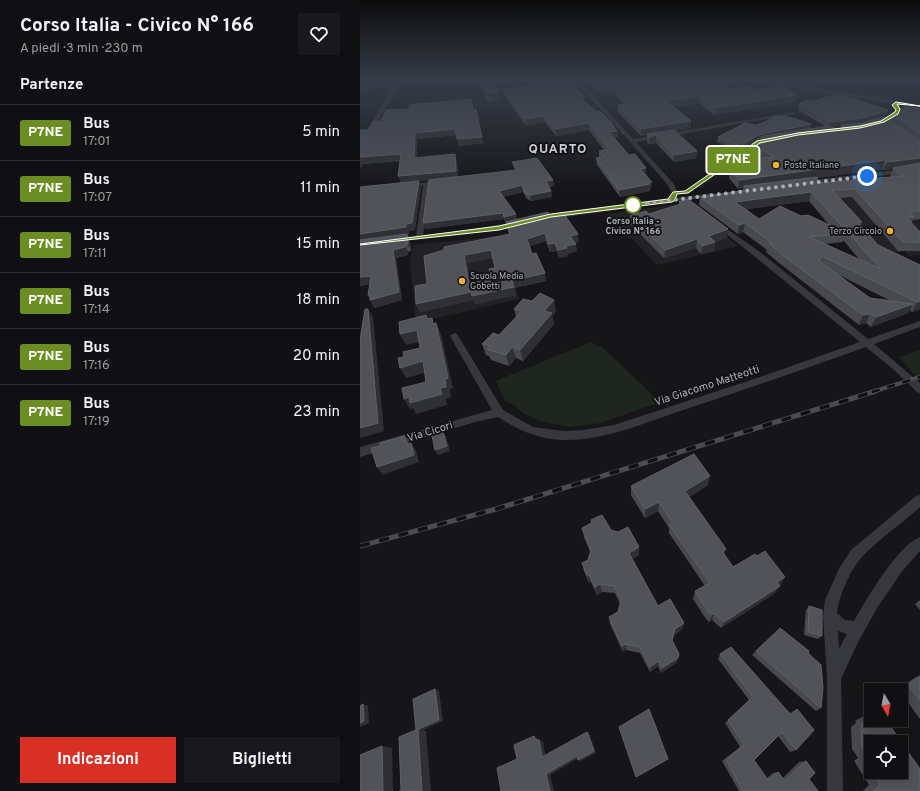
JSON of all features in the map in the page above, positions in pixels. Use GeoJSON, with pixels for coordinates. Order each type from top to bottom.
{"type":"FeatureCollection","features":[{"type":"Feature","properties":{"kind":"street"},"geometry":{"type":"LineString","coordinates":[[367,134],[378,117]]}},
{"type":"Feature","properties":{"kind":"street"},"geometry":{"type":"LineString","coordinates":[[610,117],[671,184],[686,197]]}},
{"type":"Feature","properties":{"kind":"street"},"geometry":{"type":"LineString","coordinates":[[632,141],[777,117]]}},
{"type":"Feature","properties":{"kind":"street"},"geometry":{"type":"LineString","coordinates":[[686,197],[705,185],[759,142],[767,139]]}},
{"type":"Feature","properties":{"kind":"street"},"geometry":{"type":"LineString","coordinates":[[797,184],[917,170],[920,176]]}},
{"type":"Feature","properties":{"kind":"street"},"geometry":{"type":"LineString","coordinates":[[397,187],[450,181]]}},
{"type":"Feature","properties":{"kind":"street"},"geometry":{"type":"LineString","coordinates":[[419,238],[427,183]]}},
{"type":"Feature","properties":{"kind":"street"},"geometry":{"type":"LineString","coordinates":[[671,184],[673,197]]}},
{"type":"Feature","properties":{"kind":"street"},"geometry":{"type":"LineString","coordinates":[[389,241],[499,228],[551,216],[673,197],[718,194],[705,185]]}},
{"type":"Feature","properties":{"kind":"street"},"geometry":{"type":"LineString","coordinates":[[705,185],[706,196]]}},
{"type":"Feature","properties":{"kind":"street"},"geometry":{"type":"LineString","coordinates":[[708,217],[757,254],[854,334],[869,343],[903,372],[920,389]]}},
{"type":"Feature","properties":{"kind":"street","name":"Via Giacomo Matteotti"},"geometry":{"type":"LineString","coordinates":[[499,413],[531,430],[538,432],[565,436],[593,434],[614,429],[869,343],[920,324]]}},
{"type":"Feature","properties":{"kind":"street"},"geometry":{"type":"LineString","coordinates":[[454,336],[499,413]]}},
{"type":"Feature","properties":{"kind":"street","name":"Via Cicori"},"geometry":{"type":"LineString","coordinates":[[360,452],[475,418],[499,413]]}},
{"type":"Feature","properties":{"kind":"street"},"geometry":{"type":"LineString","coordinates":[[835,791],[834,678],[830,616],[832,600],[845,572],[856,554],[920,500]]}},
{"type":"Feature","properties":{"kind":"street"},"geometry":{"type":"LineString","coordinates":[[834,678],[849,642],[866,611],[896,570],[920,543]]}},
{"type":"Feature","properties":{"kind":"street"},"geometry":{"type":"LineString","coordinates":[[830,616],[842,626],[856,629]]}},
{"type":"Feature","properties":{"kind":"shaded area","name":"Terzo Circolo"},"geometry":{"type":"Polygon","coordinates":[[[884,177],[920,211],[920,255],[909,256],[905,251],[880,254],[818,185],[884,177]]]}},
{"type":"Feature","properties":{"kind":"shaded area"},"geometry":{"type":"Polygon","coordinates":[[[685,203],[738,246],[657,265],[608,214],[685,203]]]}},
{"type":"Feature","properties":{"kind":"shaded area","name":"Scuola Media Gobetti"},"geometry":{"type":"Polygon","coordinates":[[[498,236],[519,299],[416,323],[410,263],[413,245],[498,236]]]}},
{"type":"Feature","properties":{"kind":"shaded area"},"geometry":{"type":"Polygon","coordinates":[[[591,342],[598,347],[601,346],[660,402],[601,423],[570,427],[539,421],[505,401],[496,381],[591,342]]]}},
{"type":"Feature","properties":{"kind":"shaded area"},"geometry":{"type":"Polygon","coordinates":[[[920,350],[920,381],[899,357],[920,350]]]}},
{"type":"Feature","properties":{"kind":"building"},"geometry":{"type":"Polygon","coordinates":[[[383,117],[478,117],[482,137],[457,139],[455,129],[415,133],[414,158],[455,154],[456,171],[398,176],[401,154],[360,157],[360,130],[369,130],[373,122],[381,121],[383,117]]]}},
{"type":"Feature","properties":{"kind":"building"},"geometry":{"type":"Polygon","coordinates":[[[523,117],[538,117],[525,119],[523,117]]]}},
{"type":"Feature","properties":{"kind":"building"},"geometry":{"type":"Polygon","coordinates":[[[545,117],[606,117],[617,131],[609,132],[629,155],[635,154],[646,168],[640,169],[652,182],[648,182],[650,184],[619,190],[596,158],[604,157],[599,151],[609,149],[589,123],[555,129],[545,117]]]}},
{"type":"Feature","properties":{"kind":"building"},"geometry":{"type":"Polygon","coordinates":[[[629,117],[686,117],[691,121],[641,129],[629,117]]]}},
{"type":"Feature","properties":{"kind":"building"},"geometry":{"type":"Polygon","coordinates":[[[774,117],[788,117],[811,124],[758,135],[745,143],[742,142],[737,145],[718,137],[745,123],[756,125],[774,117]]]}},
{"type":"Feature","properties":{"kind":"building"},"geometry":{"type":"Polygon","coordinates":[[[821,117],[866,117],[862,118],[830,122],[821,117]]]}},
{"type":"Feature","properties":{"kind":"building"},"geometry":{"type":"Polygon","coordinates":[[[884,117],[920,141],[920,158],[887,162],[885,160],[739,180],[730,169],[734,169],[732,166],[745,164],[741,160],[774,157],[752,144],[763,136],[829,126],[843,131],[845,127],[841,125],[863,123],[884,117]]]}},
{"type":"Feature","properties":{"kind":"building"},"geometry":{"type":"Polygon","coordinates":[[[897,117],[920,117],[920,133],[897,117]]]}},
{"type":"Feature","properties":{"kind":"building"},"geometry":{"type":"Polygon","coordinates":[[[674,130],[697,151],[674,155],[656,135],[649,137],[647,134],[674,130]]]}},
{"type":"Feature","properties":{"kind":"building"},"geometry":{"type":"Polygon","coordinates":[[[537,158],[553,180],[546,181],[551,191],[530,195],[525,193],[522,185],[499,191],[516,214],[504,217],[503,213],[423,223],[429,180],[517,170],[512,162],[537,158]]]}},
{"type":"Feature","properties":{"kind":"building"},"geometry":{"type":"Polygon","coordinates":[[[920,163],[920,211],[909,211],[914,217],[906,217],[920,232],[920,242],[903,242],[855,189],[832,190],[862,222],[858,222],[876,244],[920,265],[920,301],[917,302],[822,256],[819,261],[870,298],[913,304],[876,317],[870,314],[863,315],[781,254],[769,243],[772,243],[745,223],[739,225],[700,197],[747,190],[744,186],[817,177],[818,183],[903,176],[893,168],[920,163]],[[811,192],[735,202],[759,219],[780,206],[801,216],[808,215],[846,233],[809,237],[881,269],[811,192]]]}},
{"type":"Feature","properties":{"kind":"building"},"geometry":{"type":"Polygon","coordinates":[[[419,181],[412,223],[406,224],[406,227],[360,234],[360,187],[419,181]]]}},
{"type":"Feature","properties":{"kind":"building"},"geometry":{"type":"Polygon","coordinates":[[[688,199],[728,229],[709,236],[715,242],[702,246],[697,239],[665,250],[630,216],[646,211],[649,214],[681,204],[679,202],[688,199]]]}},
{"type":"Feature","properties":{"kind":"building"},"geometry":{"type":"Polygon","coordinates":[[[548,212],[552,218],[564,214],[578,234],[570,236],[576,244],[566,246],[567,248],[558,250],[555,243],[549,244],[545,233],[527,239],[532,254],[536,253],[545,273],[512,281],[514,287],[472,296],[471,292],[416,304],[415,286],[427,284],[424,256],[444,250],[444,247],[510,234],[506,222],[548,212]],[[491,250],[464,255],[469,284],[491,279],[489,269],[495,268],[491,250]]]}},
{"type":"Feature","properties":{"kind":"building"},"geometry":{"type":"Polygon","coordinates":[[[407,234],[408,244],[405,244],[405,247],[393,250],[399,292],[370,300],[370,295],[368,295],[371,276],[360,277],[360,240],[407,234]]]}},
{"type":"Feature","properties":{"kind":"building"},"geometry":{"type":"Polygon","coordinates":[[[540,293],[554,300],[544,311],[552,313],[520,350],[512,347],[506,355],[487,349],[490,346],[482,344],[493,333],[499,335],[522,311],[514,309],[523,299],[532,301],[540,293]]]}},
{"type":"Feature","properties":{"kind":"building"},"geometry":{"type":"Polygon","coordinates":[[[365,309],[368,309],[378,423],[360,428],[360,340],[365,309]]]}},
{"type":"Feature","properties":{"kind":"building"},"geometry":{"type":"Polygon","coordinates":[[[426,315],[427,319],[432,318],[433,324],[436,323],[448,378],[445,379],[446,387],[440,388],[442,394],[410,403],[409,397],[404,399],[402,388],[426,382],[423,361],[400,368],[398,358],[404,357],[403,352],[420,348],[417,330],[400,334],[399,322],[426,315]]]}},
{"type":"Feature","properties":{"kind":"building"},"geometry":{"type":"Polygon","coordinates":[[[443,432],[447,446],[435,450],[432,436],[443,432]]]}},
{"type":"Feature","properties":{"kind":"building"},"geometry":{"type":"Polygon","coordinates":[[[404,436],[408,444],[411,443],[414,455],[377,467],[371,448],[380,446],[380,443],[404,436]]]}},
{"type":"Feature","properties":{"kind":"building"},"geometry":{"type":"Polygon","coordinates":[[[694,454],[710,476],[685,491],[726,549],[722,551],[733,567],[755,554],[757,556],[765,551],[785,577],[777,582],[780,586],[724,622],[714,613],[712,615],[708,612],[695,591],[710,583],[669,525],[673,523],[659,502],[645,509],[631,486],[694,454]]]}},
{"type":"Feature","properties":{"kind":"building"},"geometry":{"type":"Polygon","coordinates":[[[602,515],[611,530],[618,532],[628,527],[639,547],[629,553],[658,606],[670,599],[684,623],[675,629],[672,640],[679,654],[678,658],[662,668],[659,661],[650,667],[640,647],[626,644],[622,646],[609,617],[618,612],[621,600],[614,586],[600,584],[595,587],[589,575],[587,575],[582,563],[588,560],[591,550],[582,528],[592,523],[591,520],[602,515]]]}},
{"type":"Feature","properties":{"kind":"building"},"geometry":{"type":"Polygon","coordinates":[[[809,606],[822,610],[822,636],[808,632],[809,606]]]}},
{"type":"Feature","properties":{"kind":"building"},"geometry":{"type":"Polygon","coordinates":[[[780,628],[809,651],[808,653],[821,665],[823,688],[821,708],[756,651],[780,628]]]}},
{"type":"Feature","properties":{"kind":"building"},"geometry":{"type":"Polygon","coordinates":[[[731,647],[791,715],[797,709],[814,730],[796,750],[782,732],[754,760],[768,780],[778,772],[785,781],[806,761],[815,773],[809,779],[818,791],[743,791],[726,760],[744,745],[728,720],[753,697],[720,654],[731,647]]]}},
{"type":"Feature","properties":{"kind":"building"},"geometry":{"type":"Polygon","coordinates":[[[920,677],[920,700],[908,685],[920,677]]]}},
{"type":"Feature","properties":{"kind":"building"},"geometry":{"type":"Polygon","coordinates":[[[435,689],[439,720],[416,730],[413,699],[435,689]]]}},
{"type":"Feature","properties":{"kind":"building"},"geometry":{"type":"Polygon","coordinates":[[[363,704],[364,721],[360,723],[360,706],[363,704]]]}},
{"type":"Feature","properties":{"kind":"building"},"geometry":{"type":"Polygon","coordinates":[[[649,709],[668,759],[636,777],[619,727],[649,709]]]}},
{"type":"Feature","properties":{"kind":"building"},"geometry":{"type":"Polygon","coordinates":[[[864,722],[864,727],[891,727],[896,735],[864,735],[864,751],[862,747],[861,724],[864,722]]]}},
{"type":"Feature","properties":{"kind":"building"},"geometry":{"type":"Polygon","coordinates":[[[418,729],[422,791],[399,791],[401,790],[399,737],[418,729]]]}},
{"type":"Feature","properties":{"kind":"building"},"geometry":{"type":"Polygon","coordinates":[[[587,732],[594,751],[578,760],[577,756],[546,774],[550,791],[501,791],[497,768],[517,759],[514,745],[534,736],[536,740],[539,740],[542,757],[587,732]]]}},
{"type":"Feature","properties":{"kind":"building"},"geometry":{"type":"Polygon","coordinates":[[[382,746],[383,791],[360,791],[360,755],[382,746]]]}},
{"type":"Feature","properties":{"kind":"building"},"geometry":{"type":"Polygon","coordinates":[[[908,752],[920,769],[920,791],[873,791],[880,785],[876,779],[908,779],[908,752]]]}},
{"type":"Feature","properties":{"kind":"railway"},"geometry":{"type":"LineString","coordinates":[[872,392],[920,377]]}},
{"type":"Feature","properties":{"kind":"railway"},"geometry":{"type":"LineString","coordinates":[[360,546],[496,509],[876,391]]}},
{"type":"Feature","properties":{"kind":"bus line","name":"P7NE"},"geometry":{"type":"LineString","coordinates":[[360,244],[499,228],[551,216],[670,201],[673,199],[675,193],[680,191],[687,192],[759,142],[767,139],[798,134],[860,127],[893,117]]}},
{"type":"Feature","properties":{"kind":"place","name":"Poste Italiane"},"geometry":{"type":"Point","coordinates":[776,165]}},
{"type":"Feature","properties":{"kind":"place","name":"Corso Italia - Civico N° 166"},"geometry":{"type":"Point","coordinates":[633,205]}},
{"type":"Feature","properties":{"kind":"place","name":"Terzo Circolo"},"geometry":{"type":"Point","coordinates":[890,231]}},
{"type":"Feature","properties":{"kind":"place","name":"Scuola Media Gobetti"},"geometry":{"type":"Point","coordinates":[462,281]}},
{"type":"Feature","properties":{"kind":"district","name":"QUARTO"},"geometry":{"type":"Point","coordinates":[558,150]}},
{"type":"Feature","properties":{"kind":"route"},"geometry":{"type":"LineString","coordinates":[[633,205],[867,176]]}}]}
